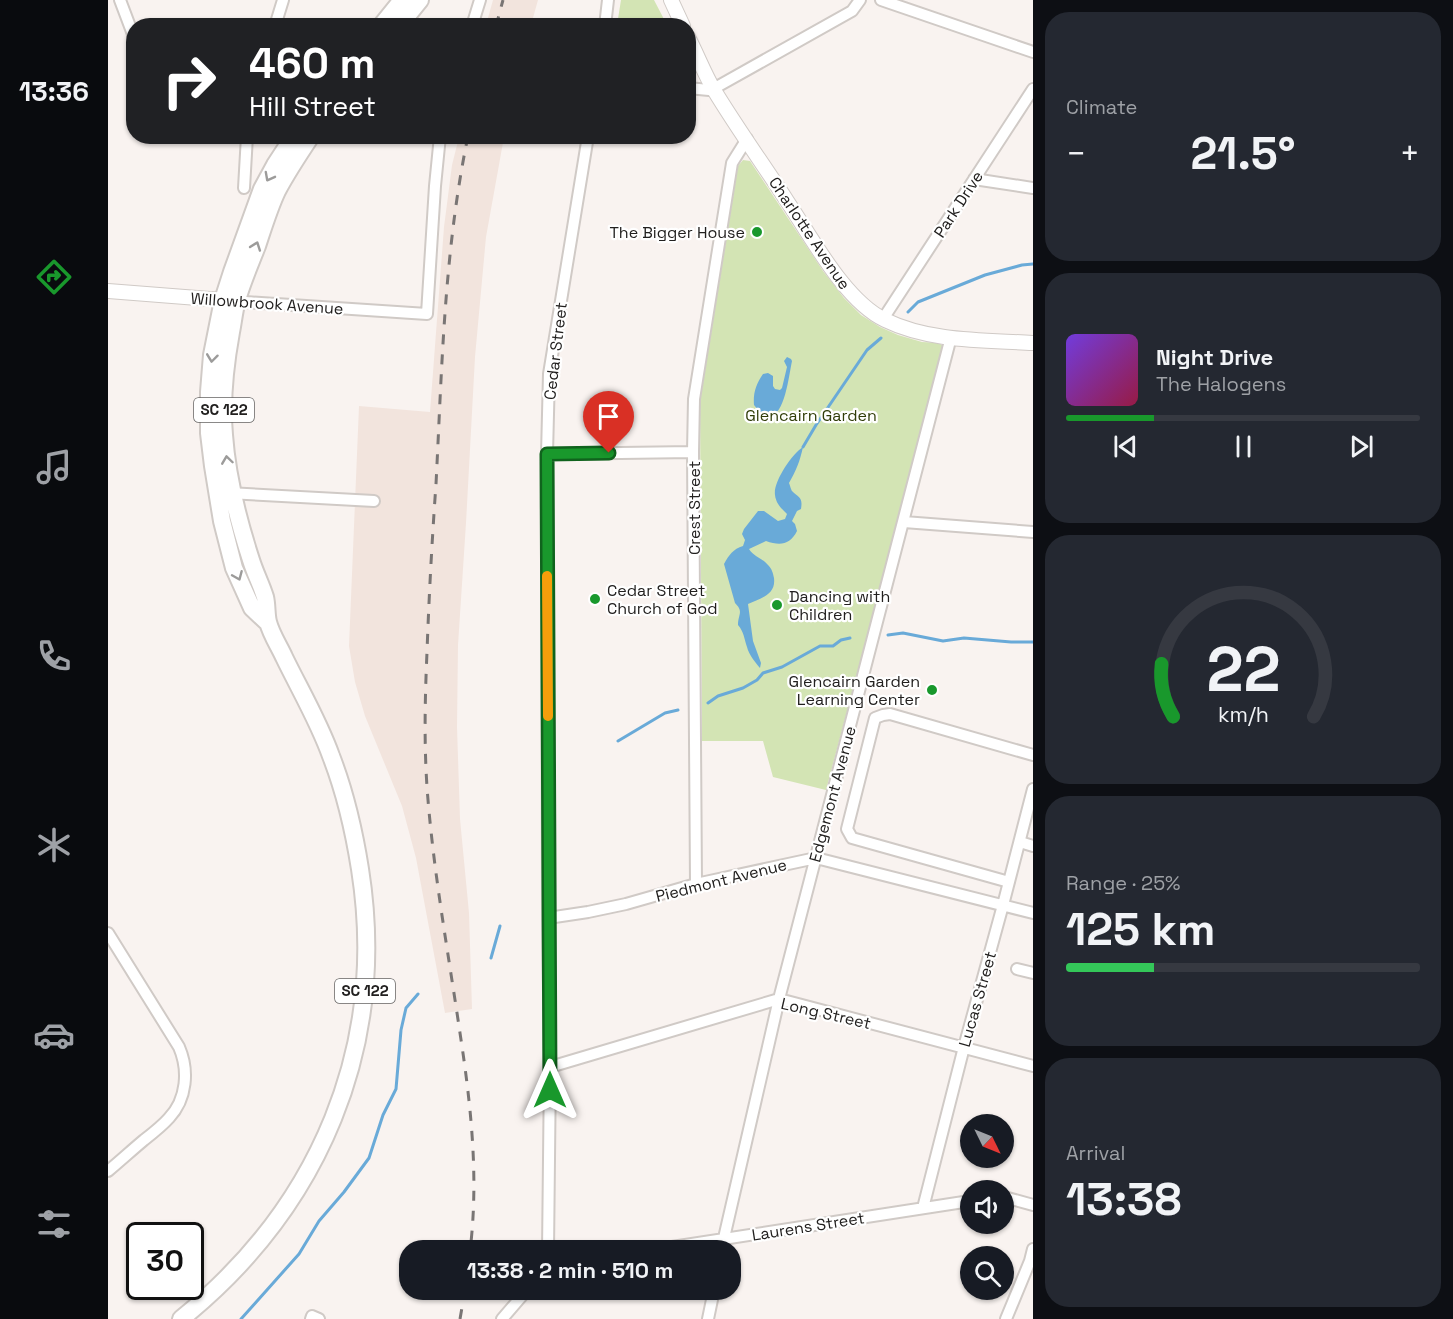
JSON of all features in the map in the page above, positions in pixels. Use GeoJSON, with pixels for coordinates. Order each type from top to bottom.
{"type":"FeatureCollection","features":[{"type":"Feature","properties":{"kind":"main road"},"geometry":{"type":"LineString","coordinates":[[387,18],[402,0]]}},
{"type":"Feature","properties":{"kind":"main road"},"geometry":{"type":"LineString","coordinates":[[405,18],[420,0]]}},
{"type":"Feature","properties":{"kind":"main road","name":"SC 122"},"geometry":{"type":"LineString","coordinates":[[181,1319],[214,1291],[260,1242],[281,1215],[311,1167],[346,1085],[357,1044],[365,992],[367,929],[363,883],[346,803],[321,730],[304,700],[268,623],[252,608],[234,568],[222,520],[227,464],[223,432],[224,393],[232,272],[262,189],[289,144]]}},
{"type":"Feature","properties":{"kind":"main road","name":"SC 122"},"geometry":{"type":"LineString","coordinates":[[230,300],[275,195],[306,144]]}},
{"type":"Feature","properties":{"kind":"street"},"geometry":{"type":"LineString","coordinates":[[120,0],[127,18]]}},
{"type":"Feature","properties":{"kind":"street"},"geometry":{"type":"LineString","coordinates":[[277,18],[283,0]]}},
{"type":"Feature","properties":{"kind":"street"},"geometry":{"type":"LineString","coordinates":[[606,18],[608,0]]}},
{"type":"Feature","properties":{"kind":"street"},"geometry":{"type":"LineString","coordinates":[[671,0],[679,18]]}},
{"type":"Feature","properties":{"kind":"street"},"geometry":{"type":"LineString","coordinates":[[696,89],[713,89],[852,11],[860,0]]}},
{"type":"Feature","properties":{"kind":"street"},"geometry":{"type":"LineString","coordinates":[[881,0],[1033,52]]}},
{"type":"Feature","properties":{"kind":"street"},"geometry":{"type":"LineString","coordinates":[[474,18],[479,2]]}},
{"type":"Feature","properties":{"kind":"street","name":"Charlotte Avenue"},"geometry":{"type":"LineString","coordinates":[[696,54],[713,89],[829,264],[850,293],[866,308],[901,327],[951,338],[1033,343]]}},
{"type":"Feature","properties":{"kind":"street","name":"Park Drive"},"geometry":{"type":"LineString","coordinates":[[883,319],[1033,88]]}},
{"type":"Feature","properties":{"kind":"street","name":"Crest Street"},"geometry":{"type":"LineString","coordinates":[[696,884],[694,399],[732,163],[747,139]]}},
{"type":"Feature","properties":{"kind":"street"},"geometry":{"type":"LineString","coordinates":[[244,188],[247,144]]}},
{"type":"Feature","properties":{"kind":"street","name":"Willowbrook Avenue"},"geometry":{"type":"LineString","coordinates":[[108,291],[427,314],[439,144]]}},
{"type":"Feature","properties":{"kind":"street","name":"Cedar Street"},"geometry":{"type":"LineString","coordinates":[[548,1240],[550,1067],[547,454],[549,374],[587,144]]}},
{"type":"Feature","properties":{"kind":"street"},"geometry":{"type":"LineString","coordinates":[[974,179],[1033,188]]}},
{"type":"Feature","properties":{"kind":"street","name":"Edgemont Avenue"},"geometry":{"type":"LineString","coordinates":[[723,1240],[779,999],[951,338]]}},
{"type":"Feature","properties":{"kind":"street"},"geometry":{"type":"LineString","coordinates":[[547,454],[693,452]]}},
{"type":"Feature","properties":{"kind":"street"},"geometry":{"type":"LineString","coordinates":[[225,493],[375,501]]}},
{"type":"Feature","properties":{"kind":"street"},"geometry":{"type":"LineString","coordinates":[[904,522],[1033,532]]}},
{"type":"Feature","properties":{"kind":"street"},"geometry":{"type":"LineString","coordinates":[[1009,882],[852,838],[847,829],[875,718],[890,714],[1033,755]]}},
{"type":"Feature","properties":{"kind":"street","name":"Lucas Street"},"geometry":{"type":"LineString","coordinates":[[923,1208],[1033,789]]}},
{"type":"Feature","properties":{"kind":"street"},"geometry":{"type":"LineString","coordinates":[[1020,842],[1033,846]]}},
{"type":"Feature","properties":{"kind":"street","name":"Piedmont Avenue"},"geometry":{"type":"LineString","coordinates":[[548,918],[626,904],[696,884],[816,858],[1033,913]]}},
{"type":"Feature","properties":{"kind":"street"},"geometry":{"type":"LineString","coordinates":[[108,933],[179,1047],[183,1056],[186,1077],[179,1103],[169,1119],[108,1171]]}},
{"type":"Feature","properties":{"kind":"street"},"geometry":{"type":"LineString","coordinates":[[1017,969],[1033,973]]}},
{"type":"Feature","properties":{"kind":"street","name":"Long Street"},"geometry":{"type":"LineString","coordinates":[[550,1067],[779,999],[1033,1066]]}},
{"type":"Feature","properties":{"kind":"street"},"geometry":{"type":"LineString","coordinates":[[1014,1200],[1033,1205]]}},
{"type":"Feature","properties":{"kind":"street","name":"Laurens Street"},"geometry":{"type":"LineString","coordinates":[[741,1242],[960,1202]]}},
{"type":"Feature","properties":{"kind":"street"},"geometry":{"type":"LineString","coordinates":[[1006,1319],[1033,1249]]}},
{"type":"Feature","properties":{"kind":"street"},"geometry":{"type":"LineString","coordinates":[[502,1319],[518,1300]]}},
{"type":"Feature","properties":{"kind":"street"},"geometry":{"type":"LineString","coordinates":[[708,1319],[712,1300]]}},
{"type":"Feature","properties":{"kind":"shaded area"},"geometry":{"type":"Polygon","coordinates":[[[493,0],[538,0],[533,18],[488,18],[493,0]]]}},
{"type":"Feature","properties":{"kind":"shaded area"},"geometry":{"type":"Polygon","coordinates":[[[457,144],[503,144],[486,237],[475,357],[458,645],[457,727],[460,819],[469,913],[472,1009],[445,1013],[416,858],[402,806],[365,716],[355,682],[349,646],[359,406],[430,412],[444,227],[452,165],[457,144]]]}},
{"type":"Feature","properties":{"kind":"green space"},"geometry":{"type":"Polygon","coordinates":[[[621,0],[654,0],[663,18],[618,18],[621,0]]]}},
{"type":"Feature","properties":{"kind":"green space","name":"Glencairn Garden"},"geometry":{"type":"Polygon","coordinates":[[[743,160],[750,161],[823,271],[861,315],[898,335],[922,342],[939,343],[943,346],[826,790],[773,777],[763,741],[702,741],[700,402],[738,166],[743,160]]]}},
{"type":"Feature","properties":{"kind":"water"},"geometry":{"type":"Polygon","coordinates":[[[787,357],[792,361],[782,404],[771,416],[764,414],[754,405],[757,385],[763,374],[768,373],[773,376],[775,389],[780,390],[787,367],[784,361],[787,357]]]}},
{"type":"Feature","properties":{"kind":"water"},"geometry":{"type":"Polygon","coordinates":[[[803,447],[798,466],[789,483],[801,502],[801,509],[797,511],[792,521],[797,531],[788,542],[776,544],[766,541],[749,549],[769,567],[774,578],[770,592],[748,604],[753,641],[761,663],[760,668],[749,653],[738,625],[740,611],[735,603],[724,564],[732,553],[743,546],[744,529],[758,511],[764,511],[778,521],[785,519],[787,514],[777,501],[775,489],[784,469],[803,447]]]}},
{"type":"Feature","properties":{"kind":"waterway"},"geometry":{"type":"LineString","coordinates":[[908,312],[918,302],[985,275],[1033,264]]}},
{"type":"Feature","properties":{"kind":"waterway"},"geometry":{"type":"LineString","coordinates":[[803,447],[867,350],[881,338]]}},
{"type":"Feature","properties":{"kind":"waterway"},"geometry":{"type":"LineString","coordinates":[[888,635],[903,633],[943,641],[964,638],[1033,642]]}},
{"type":"Feature","properties":{"kind":"waterway"},"geometry":{"type":"LineString","coordinates":[[708,703],[718,696],[743,688],[757,680],[763,673],[782,667],[820,646],[833,646],[841,640],[850,638]]}},
{"type":"Feature","properties":{"kind":"waterway"},"geometry":{"type":"LineString","coordinates":[[618,741],[665,713],[678,710]]}},
{"type":"Feature","properties":{"kind":"waterway"},"geometry":{"type":"LineString","coordinates":[[491,958],[500,926]]}},
{"type":"Feature","properties":{"kind":"waterway"},"geometry":{"type":"LineString","coordinates":[[241,1319],[299,1254],[319,1221],[369,1158],[383,1115],[396,1089],[401,1030],[406,1008],[418,994]]}},
{"type":"Feature","properties":{"kind":"railway"},"geometry":{"type":"LineString","coordinates":[[498,18],[503,0]]}},
{"type":"Feature","properties":{"kind":"railway"},"geometry":{"type":"LineString","coordinates":[[467,144],[454,223],[445,310],[430,589],[425,736],[433,849],[470,1114],[474,1169],[471,1240]]}},
{"type":"Feature","properties":{"kind":"railway"},"geometry":{"type":"LineString","coordinates":[[460,1319],[463,1300]]}},
{"type":"Feature","properties":{"kind":"slow traffic"},"geometry":{"type":"LineString","coordinates":[[547,576],[548,716]]}},
{"type":"Feature","properties":{"kind":"place","name":"The Bigger House"},"geometry":{"type":"Point","coordinates":[757,232]}},
{"type":"Feature","properties":{"kind":"place","name":"Cedar Street Church of God"},"geometry":{"type":"Point","coordinates":[595,599]}},
{"type":"Feature","properties":{"kind":"place","name":"Dancing with Children"},"geometry":{"type":"Point","coordinates":[777,605]}},
{"type":"Feature","properties":{"kind":"place","name":"Glencairn Garden Learning Center"},"geometry":{"type":"Point","coordinates":[932,690]}},
{"type":"Feature","properties":{"kind":"route"},"geometry":{"type":"LineString","coordinates":[[550,1090],[547,454],[609,453]]}}]}
